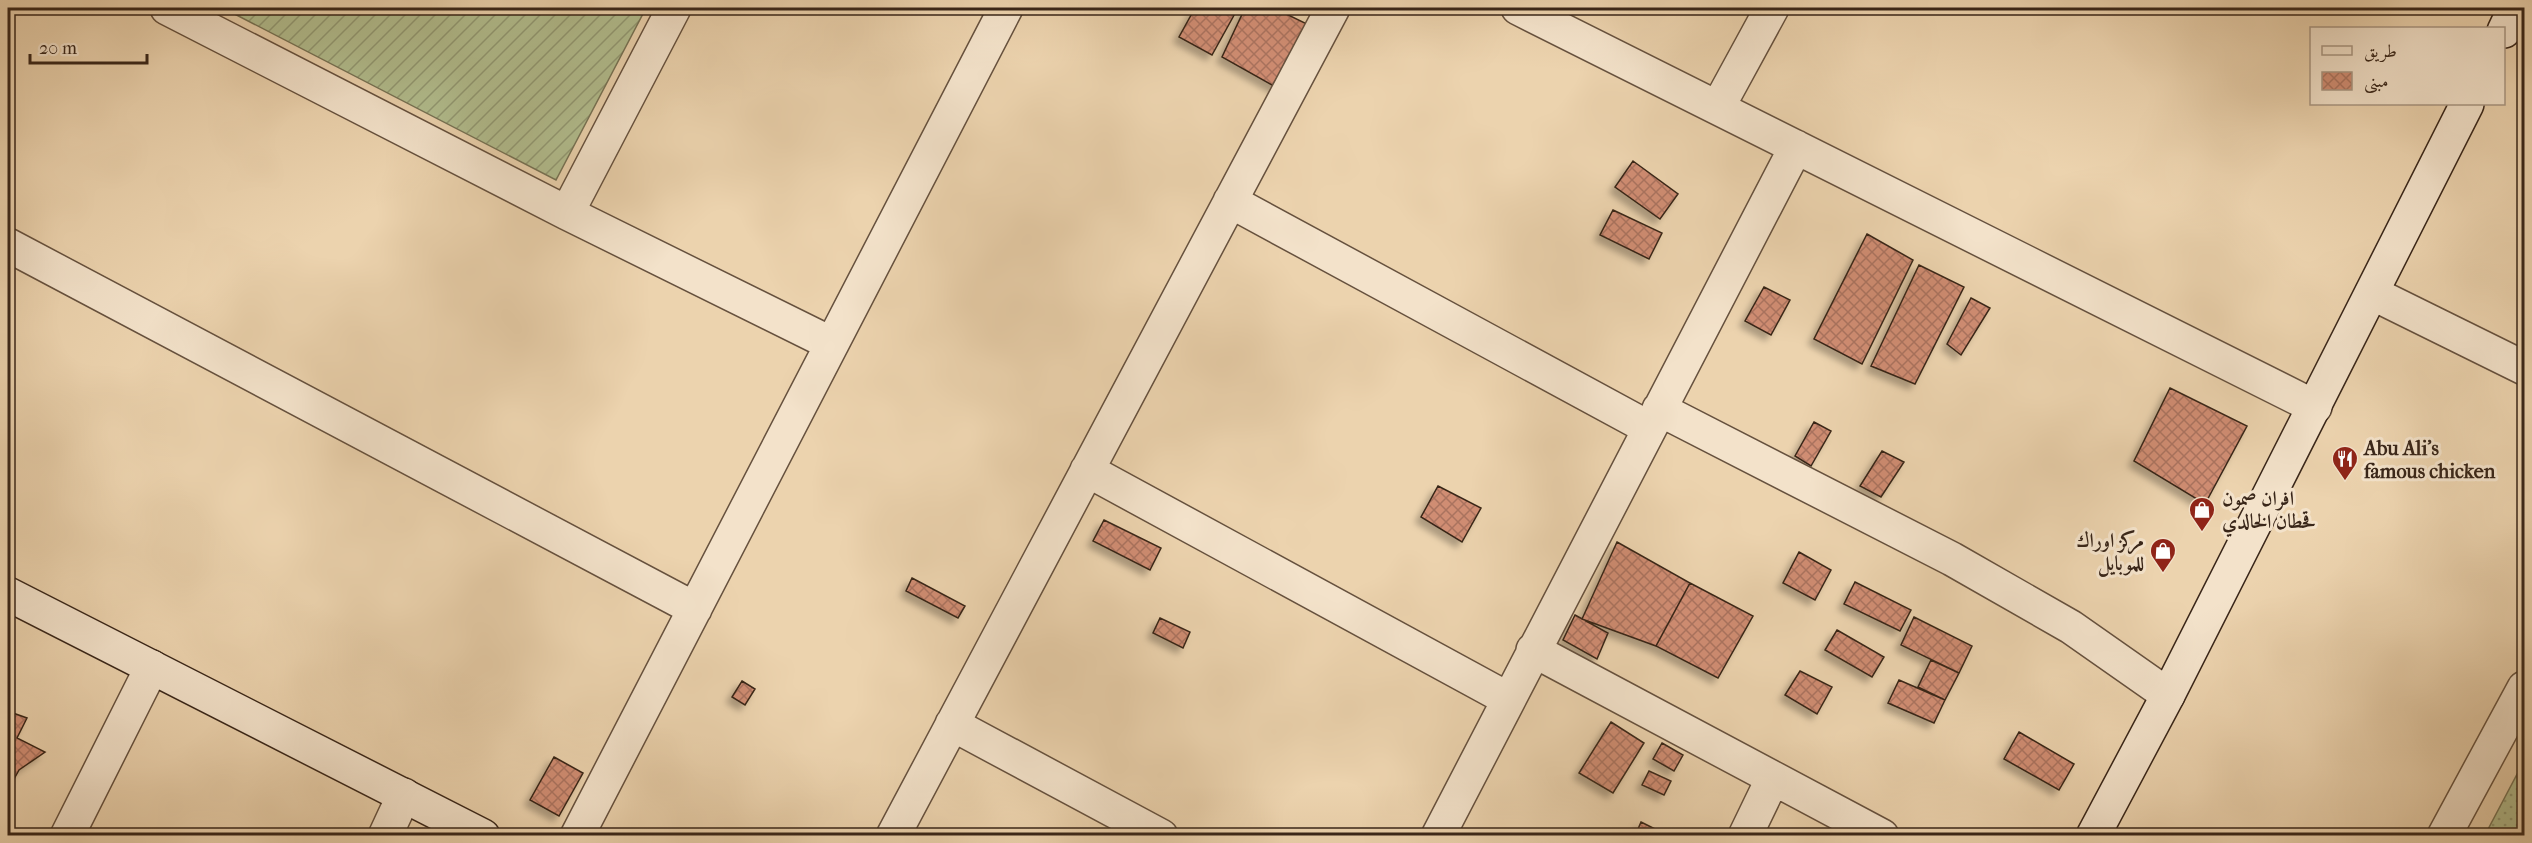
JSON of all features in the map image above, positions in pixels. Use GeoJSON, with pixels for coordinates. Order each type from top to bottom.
{"type":"FeatureCollection","features":[{"type":"Feature","properties":{"kind":"street"},"geometry":{"type":"LineString","coordinates":[[166,8],[567,213],[832,345]]}},
{"type":"Feature","properties":{"kind":"street"},"geometry":{"type":"LineString","coordinates":[[567,213],[674,8]]}},
{"type":"Feature","properties":{"kind":"street"},"geometry":{"type":"LineString","coordinates":[[578,836],[1006,8]]}},
{"type":"Feature","properties":{"kind":"street"},"geometry":{"type":"LineString","coordinates":[[893,836],[1333,8]]}},
{"type":"Feature","properties":{"kind":"street"},"geometry":{"type":"LineString","coordinates":[[1518,8],[2314,407]]}},
{"type":"Feature","properties":{"kind":"street"},"geometry":{"type":"LineString","coordinates":[[1718,107],[1772,8]]}},
{"type":"Feature","properties":{"kind":"street"},"geometry":{"type":"LineString","coordinates":[[2093,836],[2168,695],[2466,105]]}},
{"type":"Feature","properties":{"kind":"street"},"geometry":{"type":"LineString","coordinates":[[1438,836],[1796,147]]}},
{"type":"Feature","properties":{"kind":"street"},"geometry":{"type":"LineString","coordinates":[[1230,201],[1654,419],[1962,565],[2070,627],[2168,695]]}},
{"type":"Feature","properties":{"kind":"street"},"geometry":{"type":"LineString","coordinates":[[8,245],[695,609]]}},
{"type":"Feature","properties":{"kind":"street"},"geometry":{"type":"LineString","coordinates":[[2372,293],[2524,368]]}},
{"type":"Feature","properties":{"kind":"street"},"geometry":{"type":"LineString","coordinates":[[1087,470],[1508,699]]}},
{"type":"Feature","properties":{"kind":"street"},"geometry":{"type":"LineString","coordinates":[[8,594],[483,836]]}},
{"type":"Feature","properties":{"kind":"street"},"geometry":{"type":"LineString","coordinates":[[1533,650],[1882,836]]}},
{"type":"Feature","properties":{"kind":"street"},"geometry":{"type":"LineString","coordinates":[[67,836],[152,667]]}},
{"type":"Feature","properties":{"kind":"street"},"geometry":{"type":"LineString","coordinates":[[2444,836],[2524,688]]}},
{"type":"Feature","properties":{"kind":"street"},"geometry":{"type":"LineString","coordinates":[[952,724],[1161,836]]}},
{"type":"Feature","properties":{"kind":"street"},"geometry":{"type":"LineString","coordinates":[[1745,836],[1773,778]]}},
{"type":"Feature","properties":{"kind":"street"},"geometry":{"type":"LineString","coordinates":[[385,836],[404,795]]}},
{"type":"Feature","properties":{"kind":"green space"},"geometry":{"type":"Polygon","coordinates":[[[223,8],[646,8],[556,180],[223,8]]]}},
{"type":"Feature","properties":{"kind":"green space"},"geometry":{"type":"Polygon","coordinates":[[[2524,761],[2524,835],[2485,835],[2524,761]]]}},
{"type":"Feature","properties":{"kind":"building"},"geometry":{"type":"Polygon","coordinates":[[[1195,8],[1238,8],[1212,55],[1179,37],[1195,8]]]}},
{"type":"Feature","properties":{"kind":"building"},"geometry":{"type":"Polygon","coordinates":[[[1245,8],[1274,8],[1309,25],[1279,89],[1222,57],[1245,8]]]}},
{"type":"Feature","properties":{"kind":"building"},"geometry":{"type":"Polygon","coordinates":[[[1633,161],[1678,194],[1660,219],[1615,187],[1633,161]]]}},
{"type":"Feature","properties":{"kind":"building"},"geometry":{"type":"Polygon","coordinates":[[[1613,210],[1662,233],[1649,259],[1600,235],[1613,210]]]}},
{"type":"Feature","properties":{"kind":"building"},"geometry":{"type":"Polygon","coordinates":[[[1867,234],[1913,260],[1862,364],[1814,339],[1867,234]]]}},
{"type":"Feature","properties":{"kind":"building"},"geometry":{"type":"Polygon","coordinates":[[[1919,265],[1964,287],[1915,384],[1871,366],[1919,265]]]}},
{"type":"Feature","properties":{"kind":"building"},"geometry":{"type":"Polygon","coordinates":[[[1764,287],[1790,300],[1771,335],[1745,321],[1764,287]]]}},
{"type":"Feature","properties":{"kind":"building"},"geometry":{"type":"Polygon","coordinates":[[[1971,298],[1990,308],[1961,355],[1947,344],[1971,298]]]}},
{"type":"Feature","properties":{"kind":"building"},"geometry":{"type":"Polygon","coordinates":[[[2170,388],[2247,426],[2205,504],[2134,461],[2170,388]]]}},
{"type":"Feature","properties":{"kind":"building"},"geometry":{"type":"Polygon","coordinates":[[[1814,422],[1831,431],[1811,466],[1795,456],[1814,422]]]}},
{"type":"Feature","properties":{"kind":"building"},"geometry":{"type":"Polygon","coordinates":[[[1882,451],[1904,462],[1881,497],[1860,486],[1882,451]]]}},
{"type":"Feature","properties":{"kind":"building"},"geometry":{"type":"Polygon","coordinates":[[[1438,486],[1481,508],[1462,542],[1421,517],[1438,486]]]}},
{"type":"Feature","properties":{"kind":"building"},"geometry":{"type":"Polygon","coordinates":[[[1104,520],[1161,548],[1150,570],[1093,541],[1104,520]]]}},
{"type":"Feature","properties":{"kind":"building"},"geometry":{"type":"Polygon","coordinates":[[[1617,542],[1690,583],[1656,646],[1582,619],[1617,542]]]}},
{"type":"Feature","properties":{"kind":"building"},"geometry":{"type":"Polygon","coordinates":[[[1799,552],[1831,570],[1815,600],[1783,583],[1799,552]]]}},
{"type":"Feature","properties":{"kind":"building"},"geometry":{"type":"Polygon","coordinates":[[[912,578],[965,606],[958,618],[906,591],[912,578]]]}},
{"type":"Feature","properties":{"kind":"building"},"geometry":{"type":"Polygon","coordinates":[[[1855,582],[1911,610],[1900,631],[1844,604],[1855,582]]]}},
{"type":"Feature","properties":{"kind":"building"},"geometry":{"type":"Polygon","coordinates":[[[1690,583],[1753,616],[1718,678],[1656,646],[1690,583]]]}},
{"type":"Feature","properties":{"kind":"building"},"geometry":{"type":"Polygon","coordinates":[[[1575,615],[1608,633],[1597,659],[1563,640],[1575,615]]]}},
{"type":"Feature","properties":{"kind":"building"},"geometry":{"type":"Polygon","coordinates":[[[1914,617],[1972,646],[1959,673],[1901,645],[1914,617]]]}},
{"type":"Feature","properties":{"kind":"building"},"geometry":{"type":"Polygon","coordinates":[[[1160,618],[1190,632],[1183,648],[1153,633],[1160,618]]]}},
{"type":"Feature","properties":{"kind":"building"},"geometry":{"type":"Polygon","coordinates":[[[1837,630],[1884,657],[1872,677],[1825,650],[1837,630]]]}},
{"type":"Feature","properties":{"kind":"building"},"geometry":{"type":"Polygon","coordinates":[[[1931,660],[1959,673],[1945,700],[1918,687],[1931,660]]]}},
{"type":"Feature","properties":{"kind":"building"},"geometry":{"type":"Polygon","coordinates":[[[1800,671],[1832,687],[1817,714],[1785,695],[1800,671]]]}},
{"type":"Feature","properties":{"kind":"building"},"geometry":{"type":"Polygon","coordinates":[[[1899,680],[1945,700],[1934,723],[1888,703],[1899,680]]]}},
{"type":"Feature","properties":{"kind":"building"},"geometry":{"type":"Polygon","coordinates":[[[742,681],[755,689],[745,705],[732,697],[742,681]]]}},
{"type":"Feature","properties":{"kind":"building"},"geometry":{"type":"Polygon","coordinates":[[[13,713],[27,718],[17,738],[45,752],[19,770],[8,790],[8,721],[13,713]]]}},
{"type":"Feature","properties":{"kind":"building"},"geometry":{"type":"Polygon","coordinates":[[[1611,722],[1644,743],[1613,793],[1579,773],[1611,722]]]}},
{"type":"Feature","properties":{"kind":"building"},"geometry":{"type":"Polygon","coordinates":[[[2019,732],[2074,764],[2059,790],[2004,759],[2019,732]]]}},
{"type":"Feature","properties":{"kind":"building"},"geometry":{"type":"Polygon","coordinates":[[[1662,743],[1683,755],[1674,771],[1653,759],[1662,743]]]}},
{"type":"Feature","properties":{"kind":"building"},"geometry":{"type":"Polygon","coordinates":[[[554,757],[583,773],[559,816],[530,800],[554,757]]]}},
{"type":"Feature","properties":{"kind":"building"},"geometry":{"type":"Polygon","coordinates":[[[1649,771],[1671,781],[1664,795],[1642,785],[1649,771]]]}},
{"type":"Feature","properties":{"kind":"building"},"geometry":{"type":"Polygon","coordinates":[[[1641,822],[1669,836],[1635,836],[1641,822]]]}},
{"type":"Feature","properties":{"kind":"place","name":"Abu Ali's famous chicken"},"geometry":{"type":"Point","coordinates":[2345,482]}},
{"type":"Feature","properties":{"kind":"place","name":"افران صمون قحطان الخالدي"},"geometry":{"type":"Point","coordinates":[2202,533]}},
{"type":"Feature","properties":{"kind":"place","name":"مركز اوراك للموبايل"},"geometry":{"type":"Point","coordinates":[2163,574]}}]}
